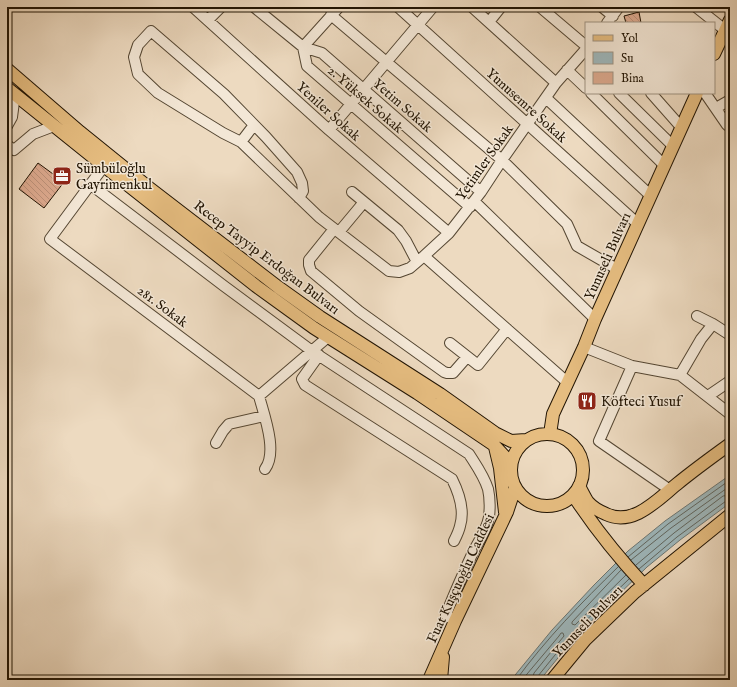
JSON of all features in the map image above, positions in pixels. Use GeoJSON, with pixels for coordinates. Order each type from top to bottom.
{"type":"FeatureCollection","features":[{"type":"Feature","properties":{"kind":"main road"},"geometry":{"type":"LineString","coordinates":[[715,52],[729,22]]}},
{"type":"Feature","properties":{"kind":"main road","name":"Recep Tayyip Erdoğan Bulvarı"},"geometry":{"type":"LineString","coordinates":[[7,69],[92,142],[278,287],[320,317],[440,394],[495,433],[511,441],[526,440]]}},
{"type":"Feature","properties":{"kind":"main road","name":"Recep Tayyip Erdoğan Bulvarı"},"geometry":{"type":"LineString","coordinates":[[11,91],[256,286],[314,328],[417,393],[494,446],[506,458],[511,469]]}},
{"type":"Feature","properties":{"kind":"main road","name":"Yunuseli Bulvarı"},"geometry":{"type":"LineString","coordinates":[[550,434],[553,414],[696,94]]}},
{"type":"Feature","properties":{"kind":"main road"},"geometry":{"type":"LineString","coordinates":[[541,434],[550,434],[568,440],[578,451],[583,465],[582,479],[576,491],[568,499],[557,504],[535,504],[518,492],[515,488],[511,469],[512,462],[519,446],[526,440],[541,434]]}},
{"type":"Feature","properties":{"kind":"main road"},"geometry":{"type":"LineString","coordinates":[[576,491],[598,511],[610,516],[625,518],[642,512],[704,462],[730,444]]}},
{"type":"Feature","properties":{"kind":"main road"},"geometry":{"type":"LineString","coordinates":[[494,446],[500,468],[506,515]]}},
{"type":"Feature","properties":{"kind":"main road","name":"Fuat Kuşçuoğlu Caddesi"},"geometry":{"type":"LineString","coordinates":[[429,680],[444,645],[506,515],[515,488]]}},
{"type":"Feature","properties":{"kind":"main road"},"geometry":{"type":"LineString","coordinates":[[576,491],[590,521],[641,582]]}},
{"type":"Feature","properties":{"kind":"main road","name":"Yunuseli Bulvarı"},"geometry":{"type":"LineString","coordinates":[[552,680],[585,640],[635,592],[641,582],[730,515]]}},
{"type":"Feature","properties":{"kind":"main road"},"geometry":{"type":"LineString","coordinates":[[441,680],[444,645]]}},
{"type":"Feature","properties":{"kind":"street","name":"Yeniler Sokak"},"geometry":{"type":"LineString","coordinates":[[193,7],[329,130],[449,233]]}},
{"type":"Feature","properties":{"kind":"street"},"geometry":{"type":"LineString","coordinates":[[208,20],[221,7]]}},
{"type":"Feature","properties":{"kind":"street"},"geometry":{"type":"LineString","coordinates":[[254,7],[266,10],[302,47],[339,7]]}},
{"type":"Feature","properties":{"kind":"street","name":"Yunusemre Sokak"},"geometry":{"type":"LineString","coordinates":[[398,7],[638,224]]}},
{"type":"Feature","properties":{"kind":"street"},"geometry":{"type":"LineString","coordinates":[[329,130],[433,7]]}},
{"type":"Feature","properties":{"kind":"street"},"geometry":{"type":"LineString","coordinates":[[472,7],[556,83]]}},
{"type":"Feature","properties":{"kind":"street"},"geometry":{"type":"LineString","coordinates":[[489,22],[501,7]]}},
{"type":"Feature","properties":{"kind":"street"},"geometry":{"type":"LineString","coordinates":[[540,7],[585,53]]}},
{"type":"Feature","properties":{"kind":"street"},"geometry":{"type":"LineString","coordinates":[[602,7],[610,20],[620,7]]}},
{"type":"Feature","properties":{"kind":"street"},"geometry":{"type":"LineString","coordinates":[[696,7],[729,22]]}},
{"type":"Feature","properties":{"kind":"street"},"geometry":{"type":"LineString","coordinates":[[331,15],[502,160],[567,224],[577,246],[617,269]]}},
{"type":"Feature","properties":{"kind":"street","name":"Yetimler Sokak"},"geometry":{"type":"LineString","coordinates":[[254,126],[224,94],[151,31],[138,45],[134,57],[138,74],[158,92],[222,133],[241,142],[319,217],[389,271],[399,272],[410,268],[449,233],[481,192],[556,83],[585,53]]}},
{"type":"Feature","properties":{"kind":"street","name":"Yetim Sokak"},"geometry":{"type":"LineString","coordinates":[[302,47],[322,53],[481,192]]}},
{"type":"Feature","properties":{"kind":"street","name":"2. Yüksek Sokak"},"geometry":{"type":"LineString","coordinates":[[302,47],[307,66],[472,204],[595,319]]}},
{"type":"Feature","properties":{"kind":"street"},"geometry":{"type":"LineString","coordinates":[[567,70],[585,87]]}},
{"type":"Feature","properties":{"kind":"street"},"geometry":{"type":"LineString","coordinates":[[7,126],[12,117],[11,91]]}},
{"type":"Feature","properties":{"kind":"street"},"geometry":{"type":"LineString","coordinates":[[592,94],[664,165]]}},
{"type":"Feature","properties":{"kind":"street"},"geometry":{"type":"LineString","coordinates":[[620,94],[673,146]]}},
{"type":"Feature","properties":{"kind":"street"},"geometry":{"type":"LineString","coordinates":[[652,94],[682,127]]}},
{"type":"Feature","properties":{"kind":"street"},"geometry":{"type":"LineString","coordinates":[[706,94],[728,125]]}},
{"type":"Feature","properties":{"kind":"street"},"geometry":{"type":"LineString","coordinates":[[546,98],[651,196]]}},
{"type":"Feature","properties":{"kind":"street"},"geometry":{"type":"LineString","coordinates":[[716,108],[730,100]]}},
{"type":"Feature","properties":{"kind":"street"},"geometry":{"type":"LineString","coordinates":[[7,145],[14,150],[33,134],[54,126]]}},
{"type":"Feature","properties":{"kind":"street"},"geometry":{"type":"LineString","coordinates":[[241,142],[254,126],[297,172],[302,183],[303,191],[299,198]]}},
{"type":"Feature","properties":{"kind":"street","name":"281. Sokak"},"geometry":{"type":"LineString","coordinates":[[104,166],[50,239],[259,396]]}},
{"type":"Feature","properties":{"kind":"street"},"geometry":{"type":"LineString","coordinates":[[90,184],[242,300],[316,353],[469,454],[483,477],[488,489],[490,502],[489,517],[486,529],[457,587],[446,615],[455,622]]}},
{"type":"Feature","properties":{"kind":"street"},"geometry":{"type":"LineString","coordinates":[[352,192],[398,230],[420,259],[508,329],[567,382]]}},
{"type":"Feature","properties":{"kind":"street"},"geometry":{"type":"LineString","coordinates":[[364,202],[309,260],[311,271],[359,311],[444,372],[453,373],[467,357]]}},
{"type":"Feature","properties":{"kind":"street"},"geometry":{"type":"LineString","coordinates":[[697,316],[730,335]]}},
{"type":"Feature","properties":{"kind":"street"},"geometry":{"type":"LineString","coordinates":[[680,375],[701,338],[713,324]]}},
{"type":"Feature","properties":{"kind":"street"},"geometry":{"type":"LineString","coordinates":[[450,343],[478,366],[508,329]]}},
{"type":"Feature","properties":{"kind":"street"},"geometry":{"type":"LineString","coordinates":[[328,337],[316,353],[302,379],[305,385],[452,479],[460,498],[462,512],[460,527],[454,541]]}},
{"type":"Feature","properties":{"kind":"street"},"geometry":{"type":"LineString","coordinates":[[584,347],[632,366],[680,375],[730,414]]}},
{"type":"Feature","properties":{"kind":"street"},"geometry":{"type":"LineString","coordinates":[[265,469],[270,459],[271,448],[259,396],[316,353]]}},
{"type":"Feature","properties":{"kind":"street"},"geometry":{"type":"LineString","coordinates":[[632,366],[599,441],[670,490]]}},
{"type":"Feature","properties":{"kind":"street"},"geometry":{"type":"LineString","coordinates":[[708,396],[730,380]]}},
{"type":"Feature","properties":{"kind":"street"},"geometry":{"type":"LineString","coordinates":[[216,443],[229,424],[264,416]]}},
{"type":"Feature","properties":{"kind":"water"},"geometry":{"type":"Polygon","coordinates":[[[730,475],[730,503],[680,540],[647,567],[575,637],[540,680],[511,680],[552,630],[628,551],[665,521],[730,475]]]}},
{"type":"Feature","properties":{"kind":"building"},"geometry":{"type":"Polygon","coordinates":[[[639,12],[641,22],[626,22],[624,16],[639,12]]]}},
{"type":"Feature","properties":{"kind":"building"},"geometry":{"type":"Polygon","coordinates":[[[38,163],[64,182],[44,208],[19,189],[38,163]]]}},
{"type":"Feature","properties":{"kind":"place","name":"Sümbüloğlu Gayrimenkul"},"geometry":{"type":"Point","coordinates":[62,176]}},
{"type":"Feature","properties":{"kind":"place","name":"Köfteci Yusuf"},"geometry":{"type":"Point","coordinates":[587,401]}}]}
